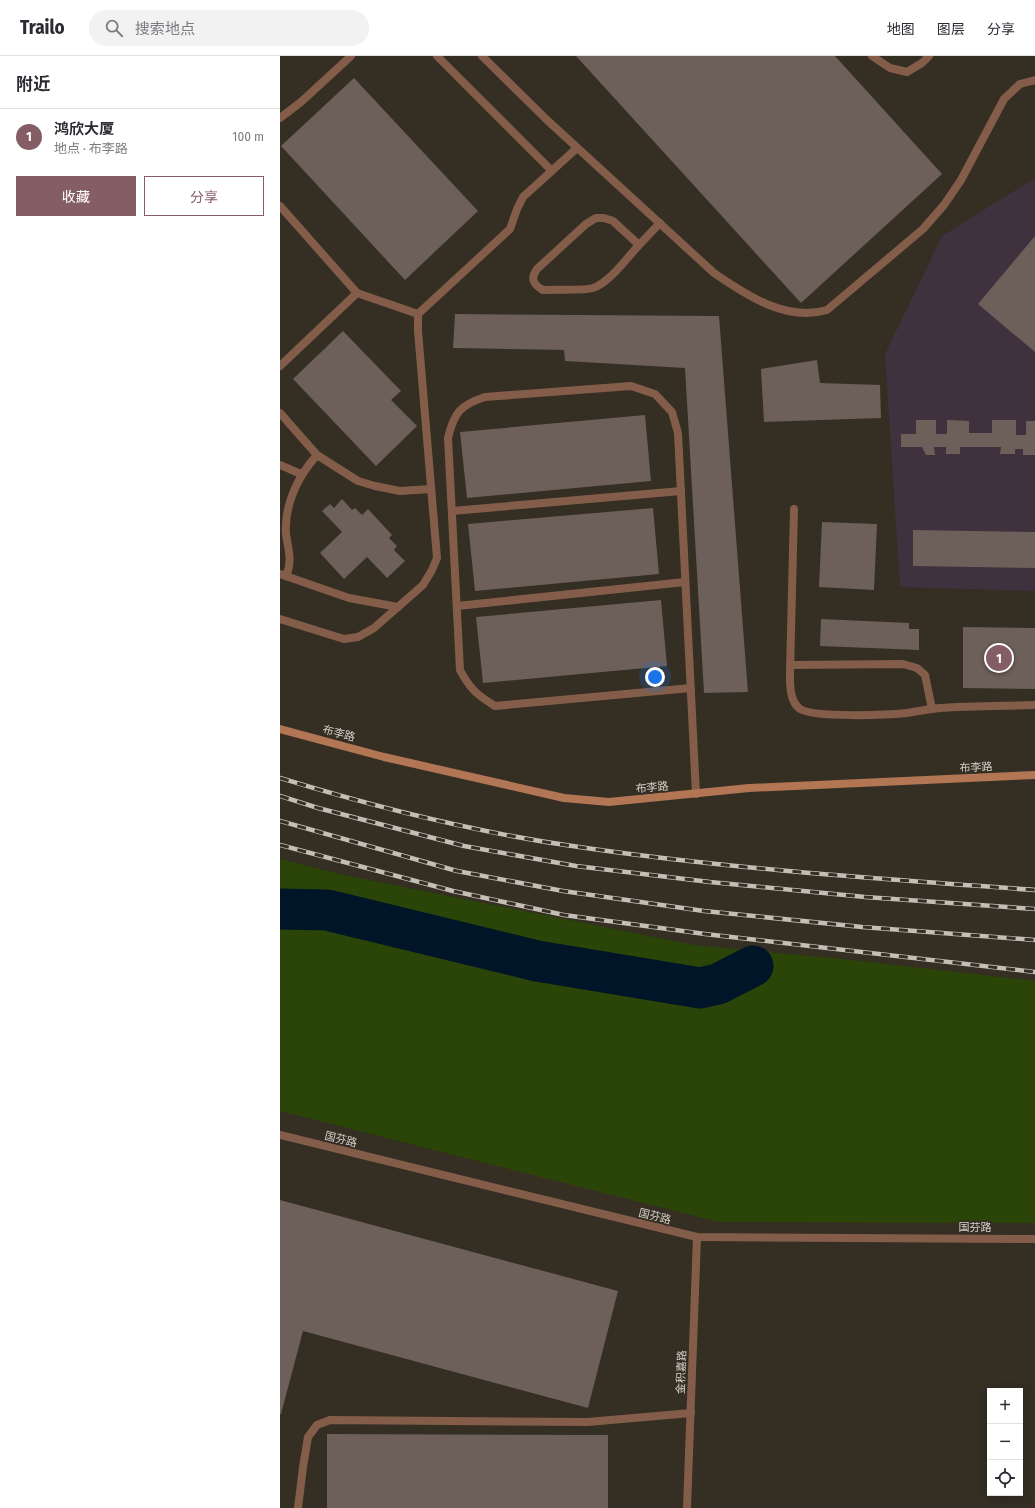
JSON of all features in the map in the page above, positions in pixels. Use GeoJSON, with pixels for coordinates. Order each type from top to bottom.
{"type":"FeatureCollection","features":[{"type":"Feature","properties":{"kind":"main road","name":"布李路"},"geometry":{"type":"LineString","coordinates":[[280,729],[384,757],[564,798],[609,802],[749,788],[1035,775]]}},
{"type":"Feature","properties":{"kind":"street"},"geometry":{"type":"LineString","coordinates":[[280,118],[301,102],[351,56]]}},
{"type":"Feature","properties":{"kind":"street"},"geometry":{"type":"LineString","coordinates":[[437,56],[552,171]]}},
{"type":"Feature","properties":{"kind":"street"},"geometry":{"type":"LineString","coordinates":[[482,56],[547,120],[714,273],[738,290],[756,299],[791,312],[816,313],[827,310],[923,229],[944,205],[961,180],[1004,99],[1020,84],[1035,80]]}},
{"type":"Feature","properties":{"kind":"street"},"geometry":{"type":"LineString","coordinates":[[872,56],[890,68],[907,72],[922,63],[929,56]]}},
{"type":"Feature","properties":{"kind":"street"},"geometry":{"type":"LineString","coordinates":[[280,619],[344,639],[358,637],[374,628],[423,585],[437,558],[418,331],[418,314],[510,229],[523,197],[577,148]]}},
{"type":"Feature","properties":{"kind":"street"},"geometry":{"type":"LineString","coordinates":[[280,206],[358,293],[418,314]]}},
{"type":"Feature","properties":{"kind":"street"},"geometry":{"type":"LineString","coordinates":[[639,246],[613,221],[604,218],[596,218],[586,224],[537,269],[533,275],[533,280],[538,287],[543,290],[592,288],[600,284],[608,277],[639,246],[660,223]]}},
{"type":"Feature","properties":{"kind":"street"},"geometry":{"type":"LineString","coordinates":[[280,366],[358,293]]}},
{"type":"Feature","properties":{"kind":"street"},"geometry":{"type":"LineString","coordinates":[[691,688],[495,706],[475,692],[468,685],[460,670],[448,438],[451,423],[458,411],[472,401],[485,397],[631,386],[654,394],[672,412],[678,433],[686,582],[691,688],[696,794]]}},
{"type":"Feature","properties":{"kind":"street"},"geometry":{"type":"LineString","coordinates":[[280,412],[317,455],[358,481],[400,491],[431,489]]}},
{"type":"Feature","properties":{"kind":"street"},"geometry":{"type":"LineString","coordinates":[[317,455],[301,474],[290,500],[286,518],[286,535],[290,558],[283,575],[349,598],[398,607]]}},
{"type":"Feature","properties":{"kind":"street"},"geometry":{"type":"LineString","coordinates":[[280,465],[301,474]]}},
{"type":"Feature","properties":{"kind":"street"},"geometry":{"type":"LineString","coordinates":[[452,511],[681,491]]}},
{"type":"Feature","properties":{"kind":"street"},"geometry":{"type":"LineString","coordinates":[[794,509],[790,666],[791,690],[794,701],[800,708],[807,712],[816,714],[855,714],[906,713],[932,709],[1035,705]]}},
{"type":"Feature","properties":{"kind":"street"},"geometry":{"type":"LineString","coordinates":[[457,606],[686,582]]}},
{"type":"Feature","properties":{"kind":"street"},"geometry":{"type":"LineString","coordinates":[[790,666],[903,664],[917,668],[925,676],[932,709]]}},
{"type":"Feature","properties":{"kind":"street","name":"国芬路"},"geometry":{"type":"LineString","coordinates":[[280,1135],[697,1237],[1035,1239]]}},
{"type":"Feature","properties":{"kind":"street","name":"金积嘉路"},"geometry":{"type":"LineString","coordinates":[[687,1508],[697,1237]]}},
{"type":"Feature","properties":{"kind":"street"},"geometry":{"type":"LineString","coordinates":[[298,1508],[308,1437],[317,1425],[330,1420],[588,1422],[690,1413]]}},
{"type":"Feature","properties":{"kind":"shaded area"},"geometry":{"type":"Polygon","coordinates":[[[1035,178],[1035,591],[900,587],[885,354],[942,236],[1035,178]]]}},
{"type":"Feature","properties":{"kind":"green space"},"geometry":{"type":"Polygon","coordinates":[[[280,859],[339,874],[694,945],[852,960],[1035,981],[1035,1223],[719,1222],[280,1111],[280,859]]]}},
{"type":"Feature","properties":{"kind":"building"},"geometry":{"type":"Polygon","coordinates":[[[576,56],[835,56],[942,174],[801,303],[576,56]]]}},
{"type":"Feature","properties":{"kind":"building"},"geometry":{"type":"Polygon","coordinates":[[[354,78],[478,211],[405,280],[281,146],[354,78]]]}},
{"type":"Feature","properties":{"kind":"building"},"geometry":{"type":"Polygon","coordinates":[[[1035,236],[1035,352],[978,304],[1035,236]]]}},
{"type":"Feature","properties":{"kind":"building"},"geometry":{"type":"Polygon","coordinates":[[[455,314],[719,316],[748,692],[704,693],[685,368],[565,361],[564,350],[453,348],[455,314]]]}},
{"type":"Feature","properties":{"kind":"building"},"geometry":{"type":"Polygon","coordinates":[[[343,331],[401,391],[391,400],[417,426],[376,466],[293,379],[343,331]]]}},
{"type":"Feature","properties":{"kind":"building"},"geometry":{"type":"Polygon","coordinates":[[[817,360],[820,383],[880,385],[881,418],[764,422],[761,369],[817,360]]]}},
{"type":"Feature","properties":{"kind":"building"},"geometry":{"type":"Polygon","coordinates":[[[645,415],[651,481],[467,498],[460,432],[645,415]]]}},
{"type":"Feature","properties":{"kind":"building"},"geometry":{"type":"Polygon","coordinates":[[[916,420],[936,420],[936,434],[947,434],[947,420],[969,421],[969,433],[992,433],[992,420],[1016,420],[1016,435],[1026,435],[1026,421],[1035,421],[1035,455],[1023,455],[1023,449],[1015,449],[1015,454],[1000,454],[1001,447],[960,447],[960,454],[946,454],[946,447],[934,447],[935,455],[926,455],[922,447],[901,447],[901,434],[916,434],[916,420]]]}},
{"type":"Feature","properties":{"kind":"building"},"geometry":{"type":"Polygon","coordinates":[[[342,499],[352,510],[355,508],[362,515],[368,509],[392,535],[389,538],[397,546],[394,550],[405,561],[387,578],[367,557],[344,579],[320,553],[342,532],[322,511],[330,504],[334,508],[342,499]]]}},
{"type":"Feature","properties":{"kind":"building"},"geometry":{"type":"Polygon","coordinates":[[[653,508],[659,574],[475,591],[468,524],[653,508]]]}},
{"type":"Feature","properties":{"kind":"building"},"geometry":{"type":"Polygon","coordinates":[[[822,522],[877,524],[874,590],[819,587],[822,522]]]}},
{"type":"Feature","properties":{"kind":"building"},"geometry":{"type":"Polygon","coordinates":[[[913,530],[1035,532],[1035,568],[913,566],[913,530]]]}},
{"type":"Feature","properties":{"kind":"building"},"geometry":{"type":"Polygon","coordinates":[[[661,600],[667,666],[483,683],[476,617],[661,600]]]}},
{"type":"Feature","properties":{"kind":"building"},"geometry":{"type":"Polygon","coordinates":[[[821,619],[909,623],[909,629],[919,629],[919,650],[820,646],[821,619]]]}},
{"type":"Feature","properties":{"kind":"building"},"geometry":{"type":"Polygon","coordinates":[[[963,627],[1035,628],[1035,689],[963,688],[963,627]]]}},
{"type":"Feature","properties":{"kind":"building"},"geometry":{"type":"Polygon","coordinates":[[[280,1200],[618,1291],[588,1408],[303,1331],[280,1414],[280,1200]]]}},
{"type":"Feature","properties":{"kind":"building"},"geometry":{"type":"Polygon","coordinates":[[[327,1434],[608,1435],[608,1508],[327,1508],[327,1434]]]}},
{"type":"Feature","properties":{"kind":"waterway"},"geometry":{"type":"LineString","coordinates":[[280,909],[327,910],[537,961],[700,988],[718,984],[753,966]]}},
{"type":"Feature","properties":{"kind":"railway"},"geometry":{"type":"LineString","coordinates":[[280,778],[391,809],[466,827],[503,835],[579,847],[636,855],[750,867],[1035,890]]}},
{"type":"Feature","properties":{"kind":"railway"},"geometry":{"type":"LineString","coordinates":[[280,796],[318,808],[464,846],[576,866],[710,882],[865,897],[1035,909]]}},
{"type":"Feature","properties":{"kind":"railway"},"geometry":{"type":"LineString","coordinates":[[280,821],[457,871],[563,891],[704,911],[862,927],[1035,940]]}},
{"type":"Feature","properties":{"kind":"railway"},"geometry":{"type":"LineString","coordinates":[[280,845],[453,891],[564,915],[705,934],[1035,972]]}},
{"type":"Feature","properties":{"kind":"place","name":"鸿欣大厦"},"geometry":{"type":"Point","coordinates":[999,658]}}]}
